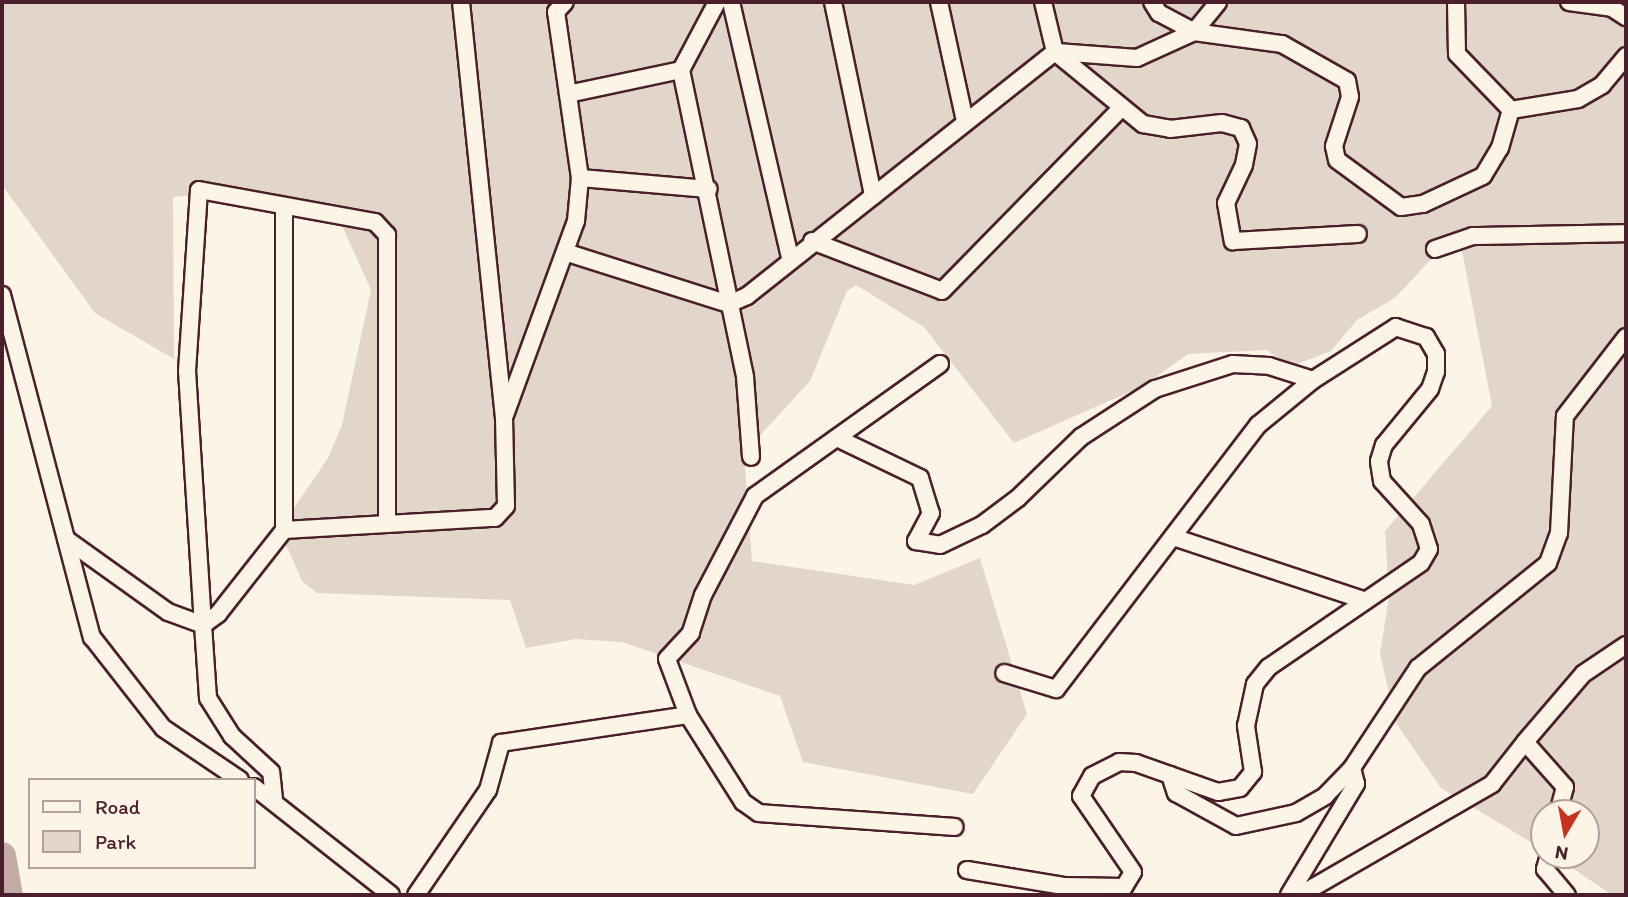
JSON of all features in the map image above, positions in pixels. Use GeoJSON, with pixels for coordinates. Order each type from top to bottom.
{"type":"FeatureCollection","features":[{"type":"Feature","properties":{"kind":"street"},"geometry":{"type":"LineString","coordinates":[[284,530],[495,518],[506,506],[508,487],[505,418],[461,2]]}},
{"type":"Feature","properties":{"kind":"street"},"geometry":{"type":"LineString","coordinates":[[505,418],[568,253],[580,178],[556,12],[565,2]]}},
{"type":"Feature","properties":{"kind":"street"},"geometry":{"type":"LineString","coordinates":[[717,2],[681,70],[709,189],[750,414],[751,457]]}},
{"type":"Feature","properties":{"kind":"street"},"geometry":{"type":"LineString","coordinates":[[731,2],[790,257]]}},
{"type":"Feature","properties":{"kind":"street"},"geometry":{"type":"LineString","coordinates":[[833,2],[873,196]]}},
{"type":"Feature","properties":{"kind":"street"},"geometry":{"type":"LineString","coordinates":[[939,2],[965,121]]}},
{"type":"Feature","properties":{"kind":"street"},"geometry":{"type":"LineString","coordinates":[[1044,2],[1055,51],[1119,109],[1143,124],[1170,130],[1222,123],[1241,128],[1248,144],[1244,165],[1226,203],[1234,241],[1358,234]]}},
{"type":"Feature","properties":{"kind":"street"},"geometry":{"type":"LineString","coordinates":[[1152,2],[1159,13],[1194,32],[1282,44],[1347,81],[1350,97],[1334,146],[1337,160],[1401,207],[1423,204],[1483,176],[1500,148],[1511,110]]}},
{"type":"Feature","properties":{"kind":"street"},"geometry":{"type":"LineString","coordinates":[[568,253],[729,304],[747,296],[790,257],[873,196],[1055,51],[1137,58],[1194,32],[1218,2]]}},
{"type":"Feature","properties":{"kind":"street"},"geometry":{"type":"LineString","coordinates":[[1456,2],[1457,54],[1511,110]]}},
{"type":"Feature","properties":{"kind":"street"},"geometry":{"type":"LineString","coordinates":[[1569,2],[1612,8],[1626,18]]}},
{"type":"Feature","properties":{"kind":"street"},"geometry":{"type":"LineString","coordinates":[[1511,110],[1578,99],[1602,85],[1626,56]]}},
{"type":"Feature","properties":{"kind":"street"},"geometry":{"type":"LineString","coordinates":[[568,93],[681,70]]}},
{"type":"Feature","properties":{"kind":"street"},"geometry":{"type":"LineString","coordinates":[[812,241],[942,290],[1119,109]]}},
{"type":"Feature","properties":{"kind":"street"},"geometry":{"type":"LineString","coordinates":[[580,178],[709,189]]}},
{"type":"Feature","properties":{"kind":"street"},"geometry":{"type":"LineString","coordinates":[[274,799],[271,772],[232,736],[208,698],[187,371],[199,190],[376,222],[387,235],[387,524]]}},
{"type":"Feature","properties":{"kind":"street"},"geometry":{"type":"LineString","coordinates":[[203,625],[218,614],[284,530],[284,207]]}},
{"type":"Feature","properties":{"kind":"street"},"geometry":{"type":"LineString","coordinates":[[1436,249],[1474,236],[1626,233]]}},
{"type":"Feature","properties":{"kind":"street"},"geometry":{"type":"LineString","coordinates":[[2,295],[92,637],[163,728],[237,778]]}},
{"type":"Feature","properties":{"kind":"street"},"geometry":{"type":"LineString","coordinates":[[967,870],[1064,887],[1124,887],[1133,872],[1086,806],[1082,789],[1092,776],[1119,762],[1170,775],[1218,792],[1240,788],[1253,772],[1246,726],[1255,684],[1269,667],[1420,563],[1429,549],[1421,524],[1382,481],[1379,461],[1384,445],[1430,388],[1436,355],[1426,337],[1396,327],[1313,380],[1258,425],[1056,690],[1004,673]]}},
{"type":"Feature","properties":{"kind":"street"},"geometry":{"type":"LineString","coordinates":[[1170,775],[1176,793],[1236,826],[1296,813],[1325,796],[1352,768],[1418,668],[1552,556],[1559,533],[1565,416],[1626,337]]}},
{"type":"Feature","properties":{"kind":"street"},"geometry":{"type":"LineString","coordinates":[[940,364],[839,439],[755,496],[703,595],[691,633],[667,659],[688,715],[743,802],[759,813],[954,827]]}},
{"type":"Feature","properties":{"kind":"street"},"geometry":{"type":"LineString","coordinates":[[839,439],[920,478],[931,513],[916,541],[940,545],[1000,512],[1081,437],[1155,388],[1233,364],[1269,366],[1313,380]]}},
{"type":"Feature","properties":{"kind":"street"},"geometry":{"type":"LineString","coordinates":[[1173,537],[1363,600]]}},
{"type":"Feature","properties":{"kind":"street"},"geometry":{"type":"LineString","coordinates":[[66,539],[169,612],[203,625]]}},
{"type":"Feature","properties":{"kind":"street"},"geometry":{"type":"LineString","coordinates":[[1300,895],[1492,784],[1583,674],[1626,645]]}},
{"type":"Feature","properties":{"kind":"street"},"geometry":{"type":"LineString","coordinates":[[416,895],[488,790],[501,743],[688,715]]}},
{"type":"Feature","properties":{"kind":"street"},"geometry":{"type":"LineString","coordinates":[[1525,742],[1565,787],[1562,799]]}},
{"type":"Feature","properties":{"kind":"street"},"geometry":{"type":"LineString","coordinates":[[1289,895],[1356,784],[1352,768]]}},
{"type":"Feature","properties":{"kind":"street"},"geometry":{"type":"LineString","coordinates":[[256,789],[274,799],[391,895]]}},
{"type":"Feature","properties":{"kind":"street"},"geometry":{"type":"LineString","coordinates":[[1545,869],[1567,895]]}},
{"type":"Feature","properties":{"kind":"green space"},"geometry":{"type":"Polygon","coordinates":[[[2,2],[1626,2],[1626,895],[1612,895],[1574,869],[1600,869],[1600,799],[1530,799],[1530,842],[1441,788],[1396,723],[1380,654],[1389,597],[1385,531],[1492,406],[1458,230],[1396,297],[1357,320],[1331,351],[1290,367],[1267,350],[1188,354],[1143,386],[1014,443],[924,327],[856,285],[847,291],[810,381],[744,453],[752,561],[914,585],[980,558],[1027,714],[973,794],[803,762],[780,696],[622,642],[576,639],[526,648],[510,600],[317,593],[302,581],[284,540],[288,517],[328,458],[342,425],[371,290],[338,217],[211,193],[173,197],[174,359],[95,313],[2,185],[2,2]]]}},
{"type":"Feature","properties":{"kind":"waterway"},"geometry":{"type":"LineString","coordinates":[[2,856],[9,895]]}}]}
